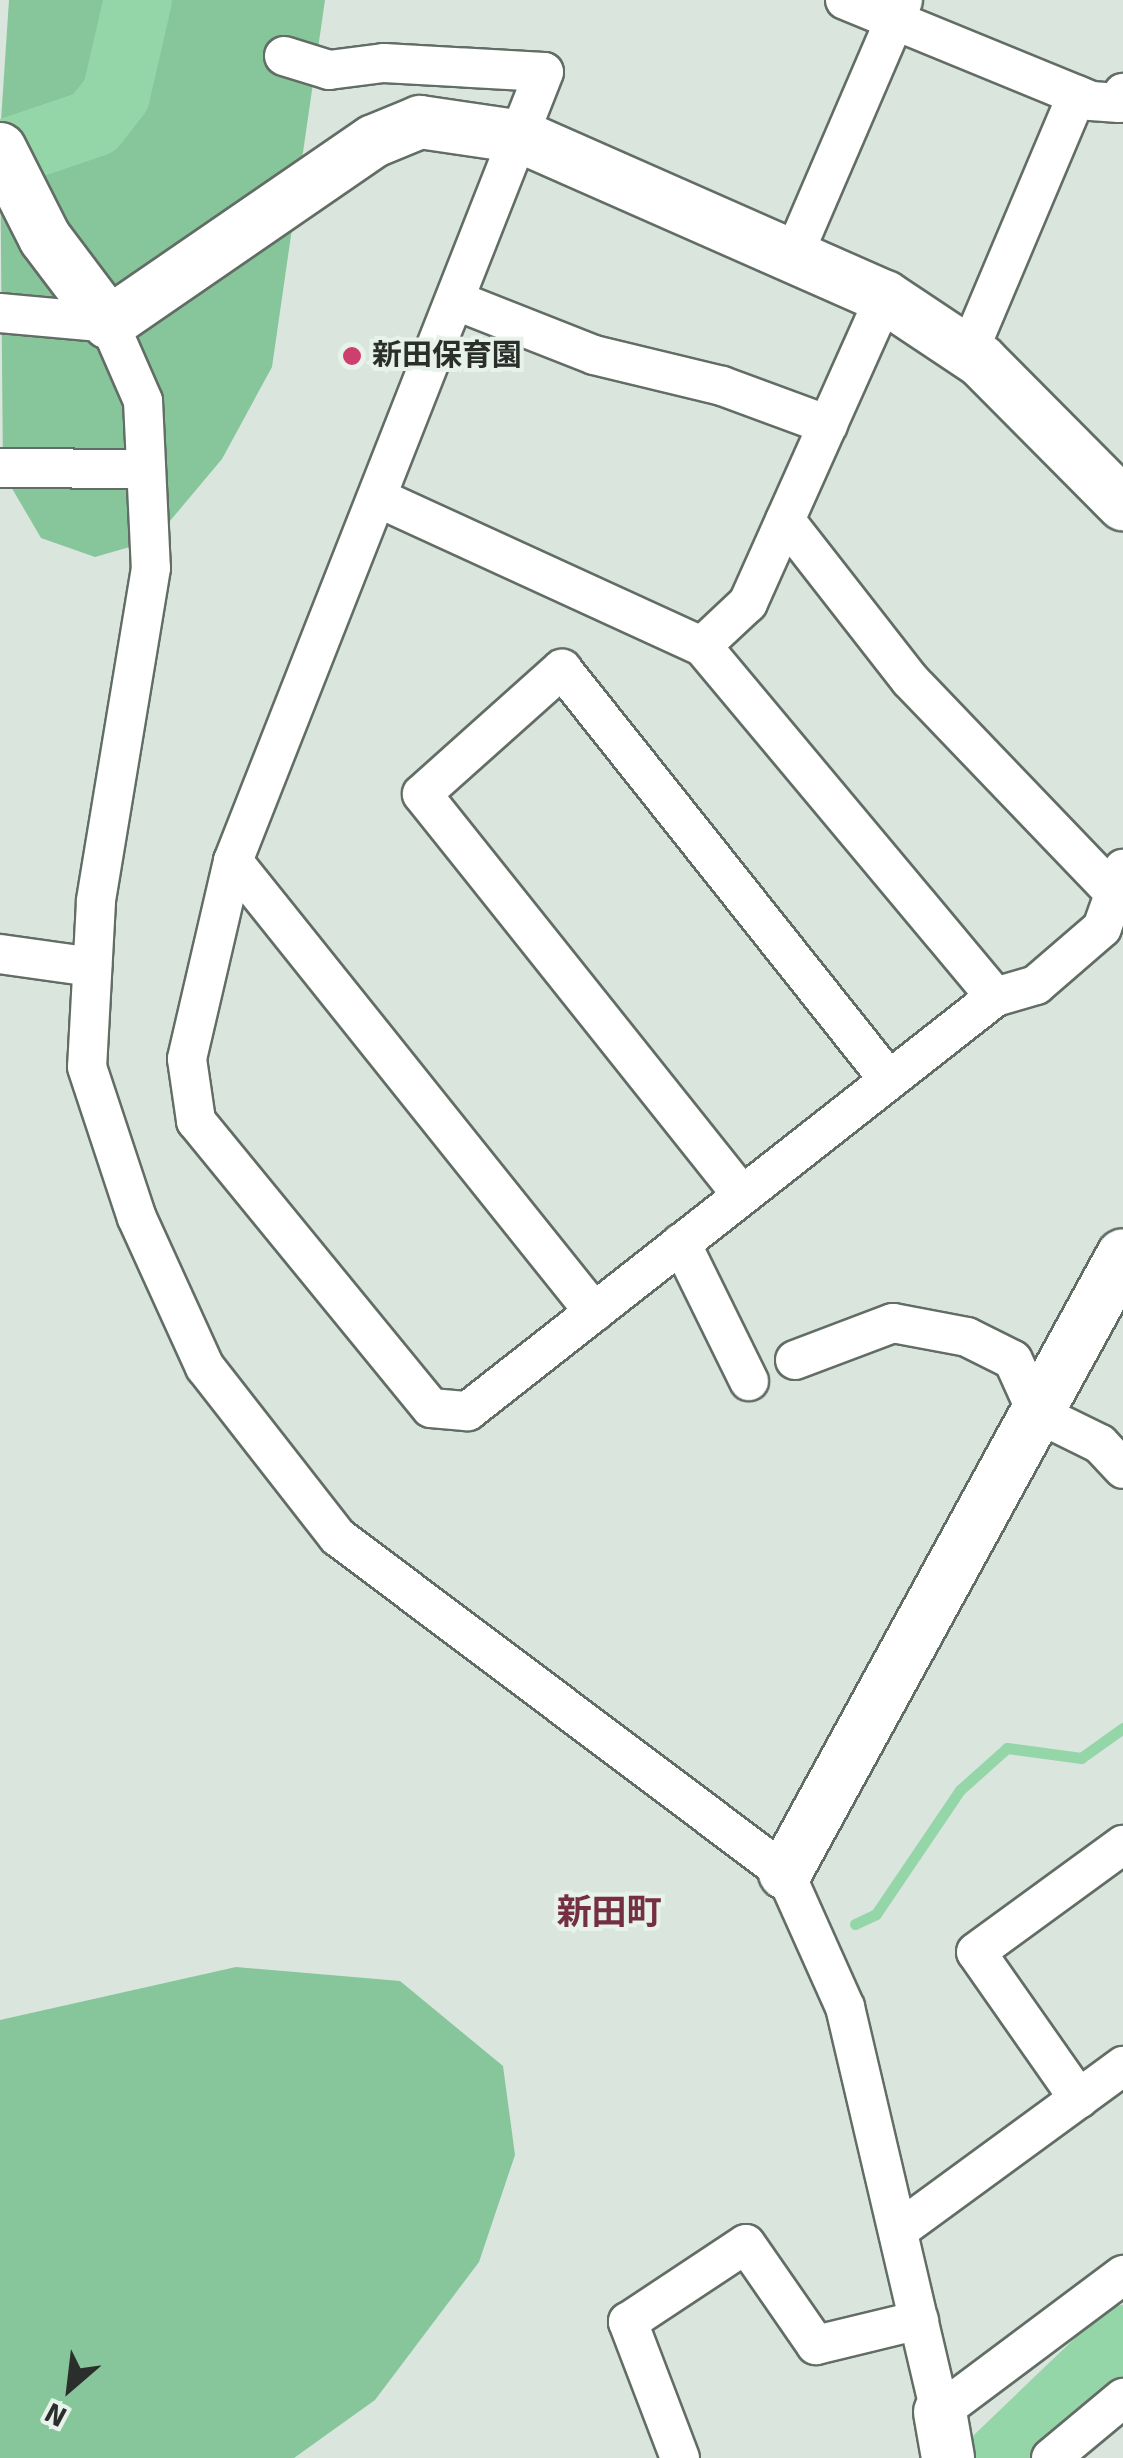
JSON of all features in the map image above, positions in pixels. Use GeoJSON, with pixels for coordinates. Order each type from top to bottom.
{"type":"FeatureCollection","features":[{"type":"Feature","properties":{"kind":"street"},"geometry":{"type":"LineString","coordinates":[[845,0],[899,11],[1077,95],[1122,101]]}},
{"type":"Feature","properties":{"kind":"street"},"geometry":{"type":"LineString","coordinates":[[793,256],[899,11]]}},
{"type":"Feature","properties":{"kind":"street"},"geometry":{"type":"LineString","coordinates":[[284,56],[329,70],[384,64],[544,72],[457,302],[233,861],[186,1060],[196,1120],[431,1408],[468,1411],[995,996],[1036,985],[1088,940],[1119,881],[910,680],[785,520]]}},
{"type":"Feature","properties":{"kind":"street"},"geometry":{"type":"LineString","coordinates":[[968,353],[1077,95]]}},
{"type":"Feature","properties":{"kind":"street"},"geometry":{"type":"LineString","coordinates":[[0,313],[109,323],[374,141],[420,122],[522,137],[885,297],[968,353],[1123,504]]}},
{"type":"Feature","properties":{"kind":"street"},"geometry":{"type":"LineString","coordinates":[[0,149],[45,238],[109,323],[143,401],[151,568],[92,967],[86,1067],[137,1218],[205,1366],[338,1537],[785,1873],[846,2007],[946,2446]]}},
{"type":"Feature","properties":{"kind":"street"},"geometry":{"type":"LineString","coordinates":[[702,646],[748,603],[885,297]]}},
{"type":"Feature","properties":{"kind":"street"},"geometry":{"type":"LineString","coordinates":[[457,302],[594,355],[722,386],[828,425]]}},
{"type":"Feature","properties":{"kind":"street"},"geometry":{"type":"LineString","coordinates":[[0,468],[146,469]]}},
{"type":"Feature","properties":{"kind":"street"},"geometry":{"type":"LineString","coordinates":[[378,498],[702,646],[995,996]]}},
{"type":"Feature","properties":{"kind":"street"},"geometry":{"type":"LineString","coordinates":[[742,1196],[422,794],[562,669],[888,1080]]}},
{"type":"Feature","properties":{"kind":"street"},"geometry":{"type":"LineString","coordinates":[[233,861],[594,1312]]}},
{"type":"Feature","properties":{"kind":"street"},"geometry":{"type":"LineString","coordinates":[[0,954],[92,967]]}},
{"type":"Feature","properties":{"kind":"street"},"geometry":{"type":"LineString","coordinates":[[681,1243],[749,1381]]}},
{"type":"Feature","properties":{"kind":"street"},"geometry":{"type":"LineString","coordinates":[[785,1873],[1123,1256]]}},
{"type":"Feature","properties":{"kind":"street"},"geometry":{"type":"LineString","coordinates":[[795,1360],[893,1323],[967,1337],[1012,1360],[1037,1413],[1100,1444],[1123,1468]]}},
{"type":"Feature","properties":{"kind":"street"},"geometry":{"type":"LineString","coordinates":[[1078,2099],[976,1952],[1123,1845]]}},
{"type":"Feature","properties":{"kind":"street"},"geometry":{"type":"LineString","coordinates":[[899,2230],[1123,2066]]}},
{"type":"Feature","properties":{"kind":"street"},"geometry":{"type":"LineString","coordinates":[[680,2458],[628,2322],[746,2244],[816,2345],[919,2320]]}},
{"type":"Feature","properties":{"kind":"street"},"geometry":{"type":"LineString","coordinates":[[946,2446],[1123,2275]]}},
{"type":"Feature","properties":{"kind":"street"},"geometry":{"type":"LineString","coordinates":[[1051,2458],[1123,2398]]}},
{"type":"Feature","properties":{"kind":"green space"},"geometry":{"type":"Polygon","coordinates":[[[9,0],[325,0],[272,367],[222,459],[154,540],[95,557],[41,538],[3,473],[0,136],[9,0]]]}},
{"type":"Feature","properties":{"kind":"green space"},"geometry":{"type":"Polygon","coordinates":[[[236,1967],[400,1981],[503,2066],[515,2155],[479,2262],[375,2400],[294,2458],[0,2458],[0,2020],[236,1967]]]}},
{"type":"Feature","properties":{"kind":"waterway"},"geometry":{"type":"LineString","coordinates":[[0,155],[94,123],[116,95],[138,0]]}},
{"type":"Feature","properties":{"kind":"waterway"},"geometry":{"type":"LineString","coordinates":[[855,1924],[876,1914],[960,1790],[1007,1748],[1081,1758],[1123,1728]]}},
{"type":"Feature","properties":{"kind":"waterway"},"geometry":{"type":"LineString","coordinates":[[999,2458],[1123,2339]]}},
{"type":"Feature","properties":{"kind":"place","name":"新田保育園"},"geometry":{"type":"Point","coordinates":[352,356]}},
{"type":"Feature","properties":{"kind":"district","name":"新田町"},"geometry":{"type":"Point","coordinates":[609,1913]}}]}
